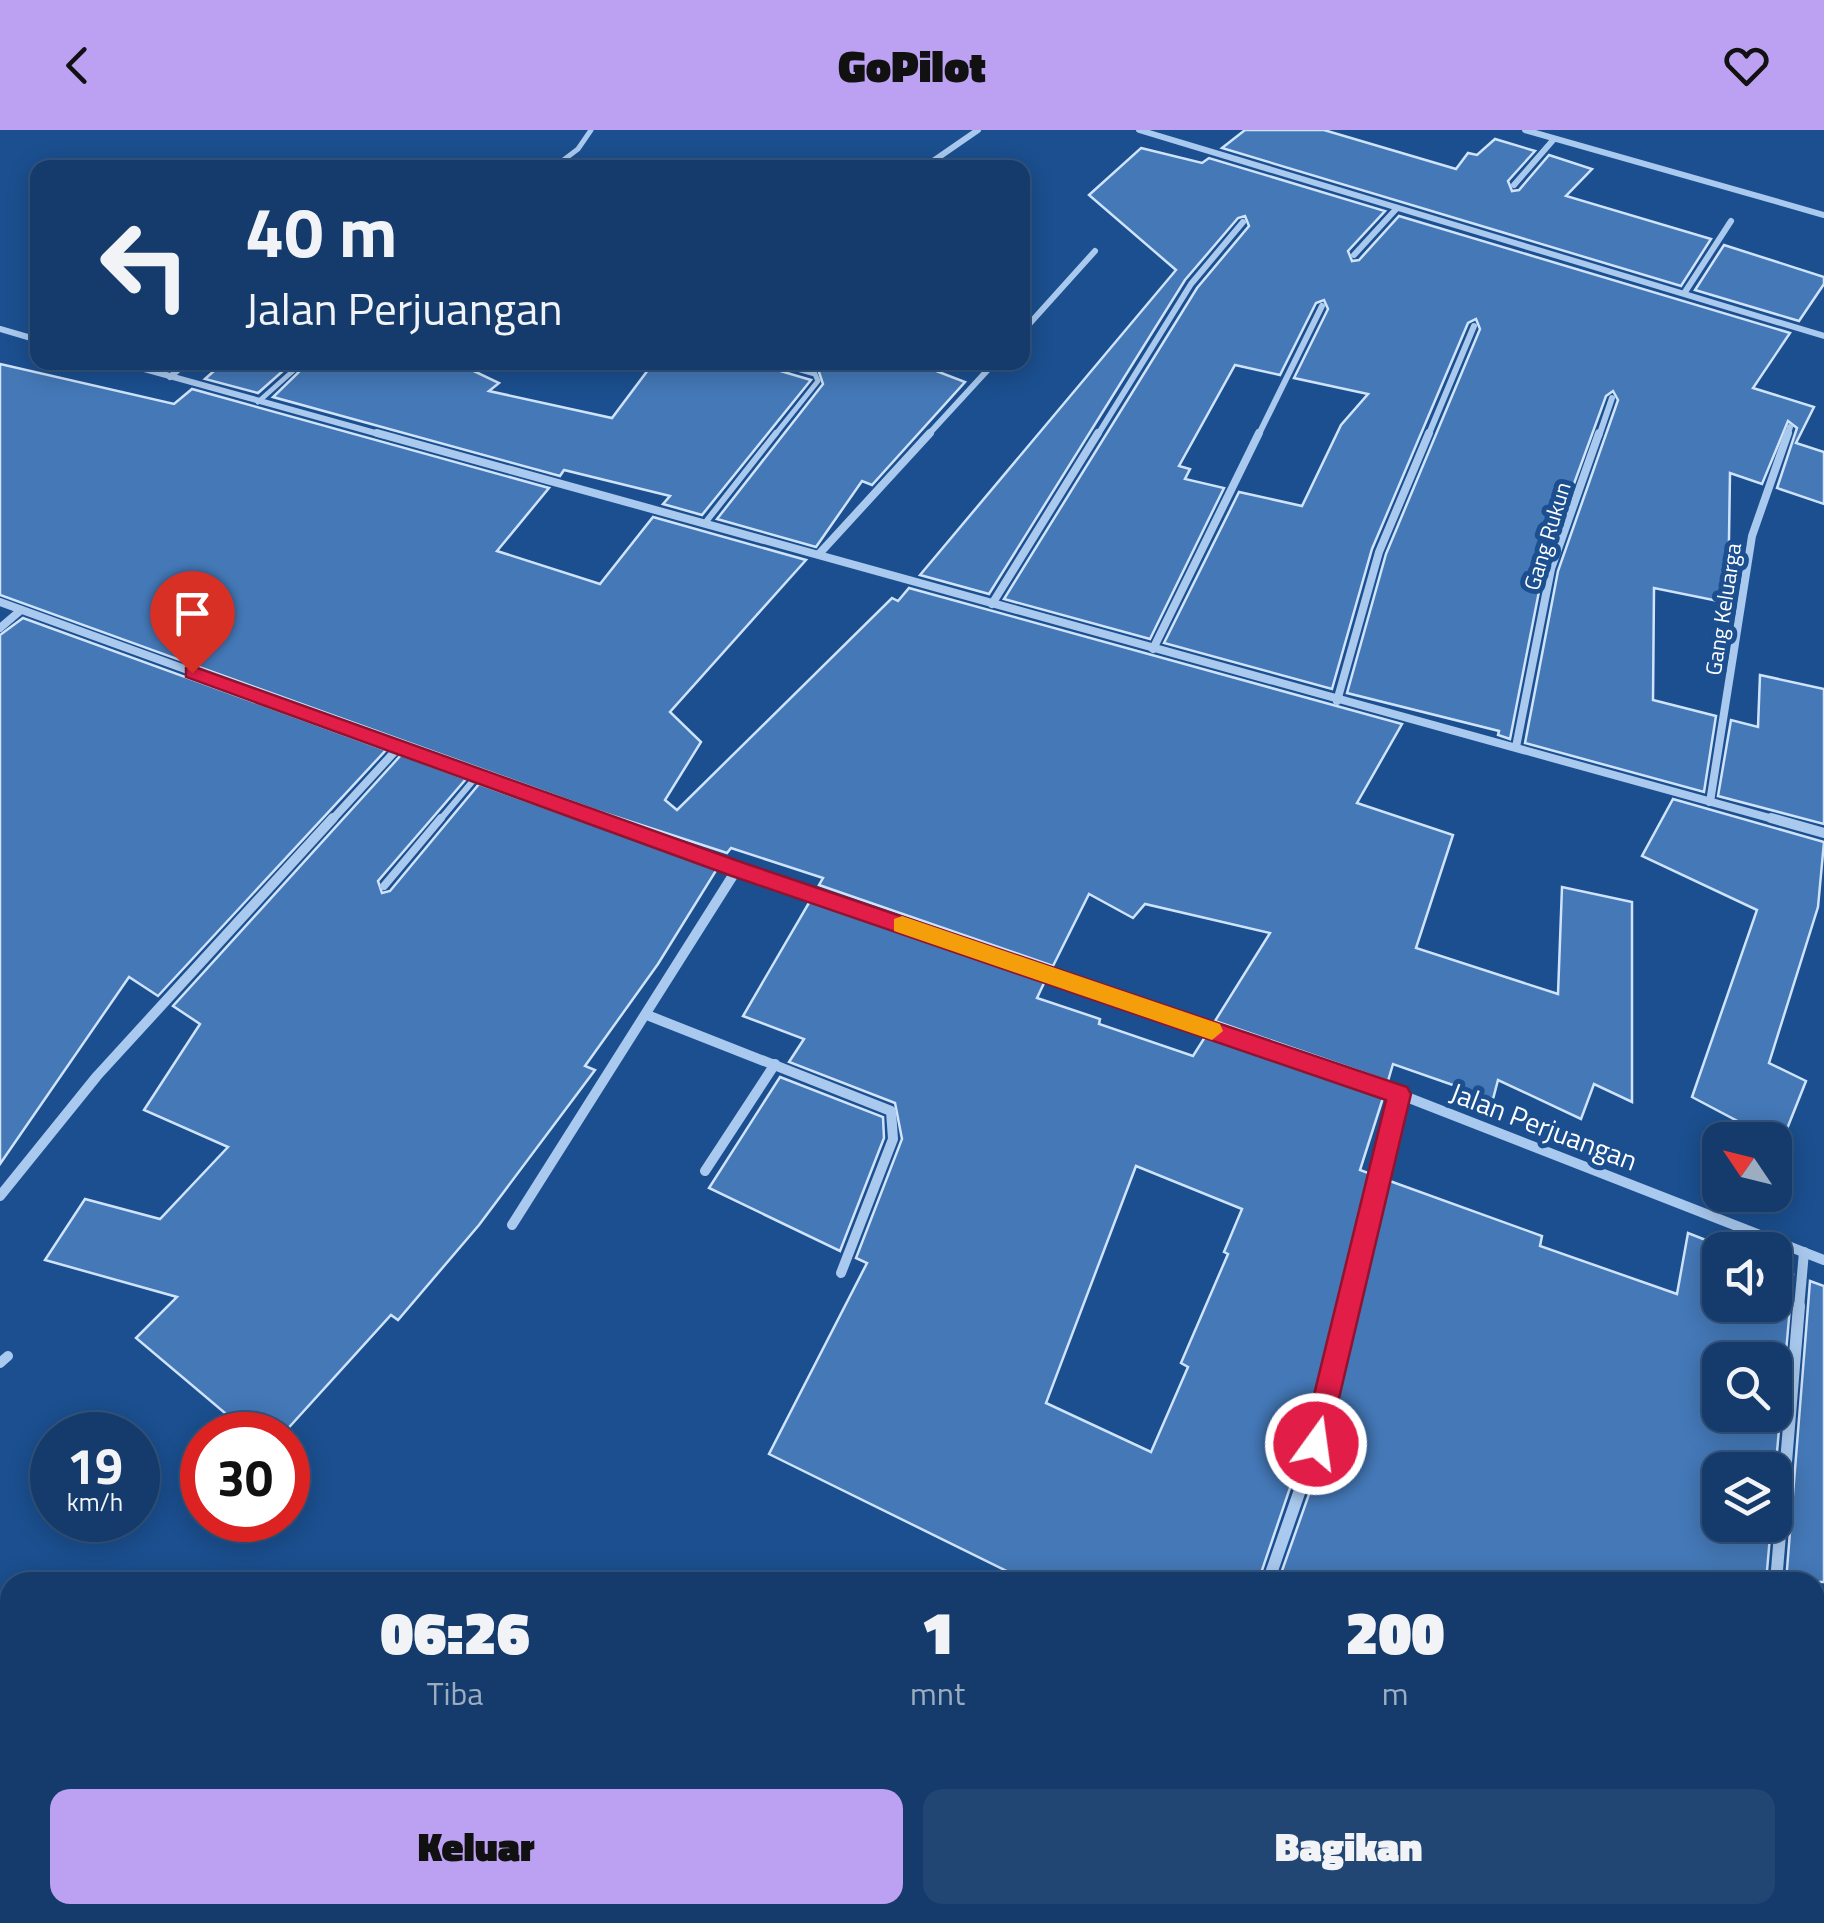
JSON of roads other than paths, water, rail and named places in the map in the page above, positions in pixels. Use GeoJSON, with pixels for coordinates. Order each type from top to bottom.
{"type":"FeatureCollection","features":[{"type":"Feature","properties":{"kind":"street"},"geometry":{"type":"LineString","coordinates":[[1140,130],[1824,336]]}},
{"type":"Feature","properties":{"kind":"street"},"geometry":{"type":"LineString","coordinates":[[1525,130],[1824,215]]}},
{"type":"Feature","properties":{"kind":"street"},"geometry":{"type":"LineString","coordinates":[[933,160],[973,131]]}},
{"type":"Feature","properties":{"kind":"street"},"geometry":{"type":"LineString","coordinates":[[1514,185],[1554,139]]}},
{"type":"Feature","properties":{"kind":"street"},"geometry":{"type":"LineString","coordinates":[[1354,255],[1397,208]]}},
{"type":"Feature","properties":{"kind":"street"},"geometry":{"type":"LineString","coordinates":[[1685,292],[1731,221]]}},
{"type":"Feature","properties":{"kind":"street"},"geometry":{"type":"LineString","coordinates":[[992,604],[1182,298],[1243,222]]}},
{"type":"Feature","properties":{"kind":"street"},"geometry":{"type":"LineString","coordinates":[[1030,323],[1094,251]]}},
{"type":"Feature","properties":{"kind":"street"},"geometry":{"type":"LineString","coordinates":[[1153,649],[1322,306]]}},
{"type":"Feature","properties":{"kind":"street"},"geometry":{"type":"LineString","coordinates":[[1337,701],[1379,552],[1474,326]]}},
{"type":"Feature","properties":{"kind":"street"},"geometry":{"type":"LineString","coordinates":[[0,329],[30,338]]}},
{"type":"Feature","properties":{"kind":"street"},"geometry":{"type":"LineString","coordinates":[[146,370],[1824,833]]}},
{"type":"Feature","properties":{"kind":"street"},"geometry":{"type":"LineString","coordinates":[[170,377],[177,370]]}},
{"type":"Feature","properties":{"kind":"street"},"geometry":{"type":"LineString","coordinates":[[819,554],[989,370]]}},
{"type":"Feature","properties":{"kind":"street","name":"Gang Rukun"},"geometry":{"type":"LineString","coordinates":[[1516,747],[1551,569],[1612,398]]}},
{"type":"Feature","properties":{"kind":"street","name":"Gang Keluarga"},"geometry":{"type":"LineString","coordinates":[[1710,802],[1752,536],[1790,427]]}},
{"type":"Feature","properties":{"kind":"street","name":"Jalan Perjuangan"},"geometry":{"type":"LineString","coordinates":[[0,602],[737,869],[1399,1094],[1824,1260]]}},
{"type":"Feature","properties":{"kind":"street"},"geometry":{"type":"LineString","coordinates":[[0,628],[21,610]]}},
{"type":"Feature","properties":{"kind":"street"},"geometry":{"type":"LineString","coordinates":[[0,1196],[97,1076],[398,748]]}},
{"type":"Feature","properties":{"kind":"street"},"geometry":{"type":"LineString","coordinates":[[512,1225],[737,869]]}},
{"type":"Feature","properties":{"kind":"street"},"geometry":{"type":"LineString","coordinates":[[647,1014],[884,1106],[894,1118],[893,1139],[841,1273]]}},
{"type":"Feature","properties":{"kind":"street"},"geometry":{"type":"LineString","coordinates":[[706,1172],[776,1064]]}},
{"type":"Feature","properties":{"kind":"street"},"geometry":{"type":"LineString","coordinates":[[1271,1572],[1316,1444],[1399,1094]]}},
{"type":"Feature","properties":{"kind":"street"},"geometry":{"type":"LineString","coordinates":[[1777,1572],[1804,1252]]}},
{"type":"Feature","properties":{"kind":"lane"},"geometry":{"type":"LineString","coordinates":[[564,160],[578,149],[591,130]]}},
{"type":"Feature","properties":{"kind":"lane"},"geometry":{"type":"LineString","coordinates":[[258,402],[295,370]]}},
{"type":"Feature","properties":{"kind":"lane"},"geometry":{"type":"LineString","coordinates":[[706,523],[814,392],[818,380],[815,374],[801,370]]}},
{"type":"Feature","properties":{"kind":"lane"},"geometry":{"type":"LineString","coordinates":[[384,886],[476,776]]}}]}
